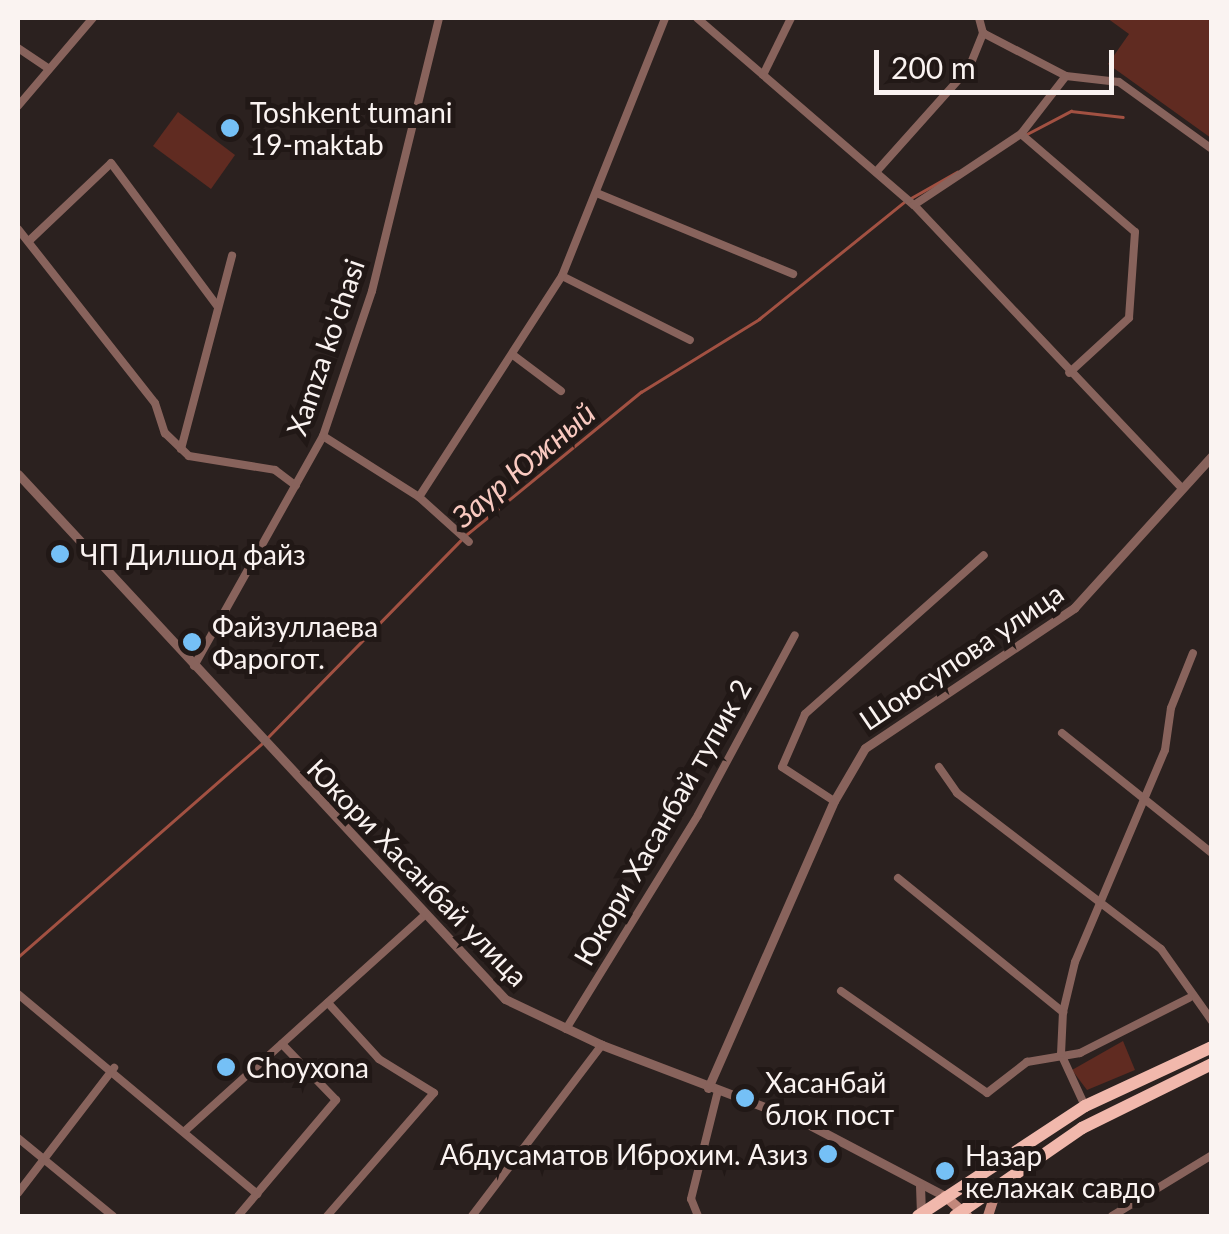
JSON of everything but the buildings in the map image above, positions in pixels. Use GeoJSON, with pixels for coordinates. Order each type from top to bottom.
{"type":"FeatureCollection","features":[{"type":"Feature","properties":{"kind":"highway"},"geometry":{"type":"LineString","coordinates":[[920,1215],[1079,1109],[1212,1047]]}},
{"type":"Feature","properties":{"kind":"highway"},"geometry":{"type":"LineString","coordinates":[[960,1216],[1004,1180],[1082,1128],[1212,1064]]}},
{"type":"Feature","properties":{"kind":"highway"},"geometry":{"type":"LineString","coordinates":[[1079,1109],[1082,1128]]}},
{"type":"Feature","properties":{"kind":"main road"},"geometry":{"type":"LineString","coordinates":[[988,1216],[1004,1180]]}},
{"type":"Feature","properties":{"kind":"main road"},"geometry":{"type":"LineString","coordinates":[[945,1196],[960,1216]]}},
{"type":"Feature","properties":{"kind":"street"},"geometry":{"type":"LineString","coordinates":[[18,106],[93,18]]}},
{"type":"Feature","properties":{"kind":"street","name":"Xamza ko'chasi"},"geometry":{"type":"LineString","coordinates":[[194,666],[322,436],[372,291],[439,18]]}},
{"type":"Feature","properties":{"kind":"street"},"geometry":{"type":"LineString","coordinates":[[418,497],[562,276],[598,194],[665,18]]}},
{"type":"Feature","properties":{"kind":"street"},"geometry":{"type":"LineString","coordinates":[[698,18],[914,205],[1183,489]]}},
{"type":"Feature","properties":{"kind":"street"},"geometry":{"type":"LineString","coordinates":[[763,75],[791,18]]}},
{"type":"Feature","properties":{"kind":"street"},"geometry":{"type":"LineString","coordinates":[[876,172],[968,68],[983,33],[979,18]]}},
{"type":"Feature","properties":{"kind":"street"},"geometry":{"type":"LineString","coordinates":[[983,33],[1066,76],[1119,82],[1212,149]]}},
{"type":"Feature","properties":{"kind":"street"},"geometry":{"type":"LineString","coordinates":[[18,48],[49,69]]}},
{"type":"Feature","properties":{"kind":"street"},"geometry":{"type":"LineString","coordinates":[[914,205],[1021,134],[1066,76]]}},
{"type":"Feature","properties":{"kind":"street"},"geometry":{"type":"LineString","coordinates":[[1021,134],[1134,232],[1129,318],[1069,373]]}},
{"type":"Feature","properties":{"kind":"street"},"geometry":{"type":"LineString","coordinates":[[31,239],[110,163],[218,307]]}},
{"type":"Feature","properties":{"kind":"street"},"geometry":{"type":"LineString","coordinates":[[598,194],[793,274]]}},
{"type":"Feature","properties":{"kind":"street"},"geometry":{"type":"LineString","coordinates":[[18,229],[31,239],[155,403],[165,434],[181,449],[189,456],[275,470],[296,486]]}},
{"type":"Feature","properties":{"kind":"street"},"geometry":{"type":"LineString","coordinates":[[181,449],[232,256]]}},
{"type":"Feature","properties":{"kind":"street"},"geometry":{"type":"LineString","coordinates":[[562,276],[690,340]]}},
{"type":"Feature","properties":{"kind":"street"},"geometry":{"type":"LineString","coordinates":[[513,355],[561,391]]}},
{"type":"Feature","properties":{"kind":"street"},"geometry":{"type":"LineString","coordinates":[[322,436],[418,497],[469,542]]}},
{"type":"Feature","properties":{"kind":"street","name":"Шоюсупова улица"},"geometry":{"type":"LineString","coordinates":[[713,1090],[834,801],[865,748],[1074,608],[1212,456]]}},
{"type":"Feature","properties":{"kind":"street","name":"Юкори Хасанбай улица"},"geometry":{"type":"LineString","coordinates":[[18,474],[505,999],[602,1045],[804,1122],[945,1196]]}},
{"type":"Feature","properties":{"kind":"street"},"geometry":{"type":"LineString","coordinates":[[834,801],[782,767],[804,714],[984,555]]}},
{"type":"Feature","properties":{"kind":"street","name":"Юкори Хасанбай тупик 2"},"geometry":{"type":"LineString","coordinates":[[566,1029],[698,815],[795,636]]}},
{"type":"Feature","properties":{"kind":"street"},"geometry":{"type":"LineString","coordinates":[[1079,1109],[1060,1054],[1063,1012],[1100,902],[1144,798],[1194,654]]}},
{"type":"Feature","properties":{"kind":"street"},"geometry":{"type":"LineString","coordinates":[[1062,733],[1212,852]]}},
{"type":"Feature","properties":{"kind":"street"},"geometry":{"type":"LineString","coordinates":[[939,767],[957,793],[1161,949],[1189,998],[1212,1022]]}},
{"type":"Feature","properties":{"kind":"street"},"geometry":{"type":"LineString","coordinates":[[898,878],[1063,1012]]}},
{"type":"Feature","properties":{"kind":"street"},"geometry":{"type":"LineString","coordinates":[[186,1130],[424,916]]}},
{"type":"Feature","properties":{"kind":"street"},"geometry":{"type":"LineString","coordinates":[[841,991],[988,1093],[1027,1062],[1080,1053],[1189,998]]}},
{"type":"Feature","properties":{"kind":"street"},"geometry":{"type":"LineString","coordinates":[[18,994],[114,1068],[257,1194]]}},
{"type":"Feature","properties":{"kind":"street"},"geometry":{"type":"LineString","coordinates":[[328,1003],[379,1058],[434,1093],[328,1216]]}},
{"type":"Feature","properties":{"kind":"street"},"geometry":{"type":"LineString","coordinates":[[238,1216],[336,1100],[282,1044]]}},
{"type":"Feature","properties":{"kind":"street"},"geometry":{"type":"LineString","coordinates":[[472,1216],[602,1045]]}},
{"type":"Feature","properties":{"kind":"street"},"geometry":{"type":"LineString","coordinates":[[18,1193],[114,1068]]}},
{"type":"Feature","properties":{"kind":"street"},"geometry":{"type":"LineString","coordinates":[[698,1216],[690,1198],[713,1090]]}},
{"type":"Feature","properties":{"kind":"street"},"geometry":{"type":"LineString","coordinates":[[18,1138],[112,1216]]}},
{"type":"Feature","properties":{"kind":"street"},"geometry":{"type":"LineString","coordinates":[[1112,1216],[1212,1155]]}},
{"type":"Feature","properties":{"kind":"street"},"geometry":{"type":"LineString","coordinates":[[920,1185],[920,1215]]}},
{"type":"Feature","properties":{"kind":"shaded area"},"geometry":{"type":"Polygon","coordinates":[[[1107,18],[1211,18],[1211,138],[1108,64],[1129,34],[1107,18]]]}},
{"type":"Feature","properties":{"kind":"shaded area"},"geometry":{"type":"Polygon","coordinates":[[[178,112],[235,155],[211,189],[153,146],[178,112]]]}},
{"type":"Feature","properties":{"kind":"shaded area"},"geometry":{"type":"Polygon","coordinates":[[[1123,1041],[1135,1070],[1087,1090],[1072,1070],[1123,1041]]]}},
{"type":"Feature","properties":{"kind":"waterway","name":"Заур Южный"},"geometry":{"type":"LineString","coordinates":[[1025,135],[1071,111],[1123,117]]}},
{"type":"Feature","properties":{"kind":"waterway","name":"Заур Южный"},"geometry":{"type":"LineString","coordinates":[[911,198],[957,172]]}},
{"type":"Feature","properties":{"kind":"waterway","name":"Заур Южный"},"geometry":{"type":"LineString","coordinates":[[466,535],[641,392],[759,319],[904,202]]}},
{"type":"Feature","properties":{"kind":"waterway","name":"Заур Южный"},"geometry":{"type":"LineString","coordinates":[[267,738],[460,541]]}},
{"type":"Feature","properties":{"kind":"waterway","name":"Заур Южный"},"geometry":{"type":"LineString","coordinates":[[18,957],[261,744]]}},
{"type":"Feature","properties":{"kind":"place","name":"Toshkent tumani 19-maktab"},"geometry":{"type":"Point","coordinates":[230,128]}},
{"type":"Feature","properties":{"kind":"place","name":"ЧП Дилшод файз"},"geometry":{"type":"Point","coordinates":[60,554]}},
{"type":"Feature","properties":{"kind":"place","name":"Файзуллаева Фарогот."},"geometry":{"type":"Point","coordinates":[192,642]}},
{"type":"Feature","properties":{"kind":"place","name":"Choyxona"},"geometry":{"type":"Point","coordinates":[226,1067]}},
{"type":"Feature","properties":{"kind":"place","name":"Хасанбай блок пост"},"geometry":{"type":"Point","coordinates":[745,1098]}},
{"type":"Feature","properties":{"kind":"place","name":"Абдусаматов Иброхим. Азиз"},"geometry":{"type":"Point","coordinates":[828,1154]}},
{"type":"Feature","properties":{"kind":"place","name":"Назар келажак савдо"},"geometry":{"type":"Point","coordinates":[945,1171]}}]}
